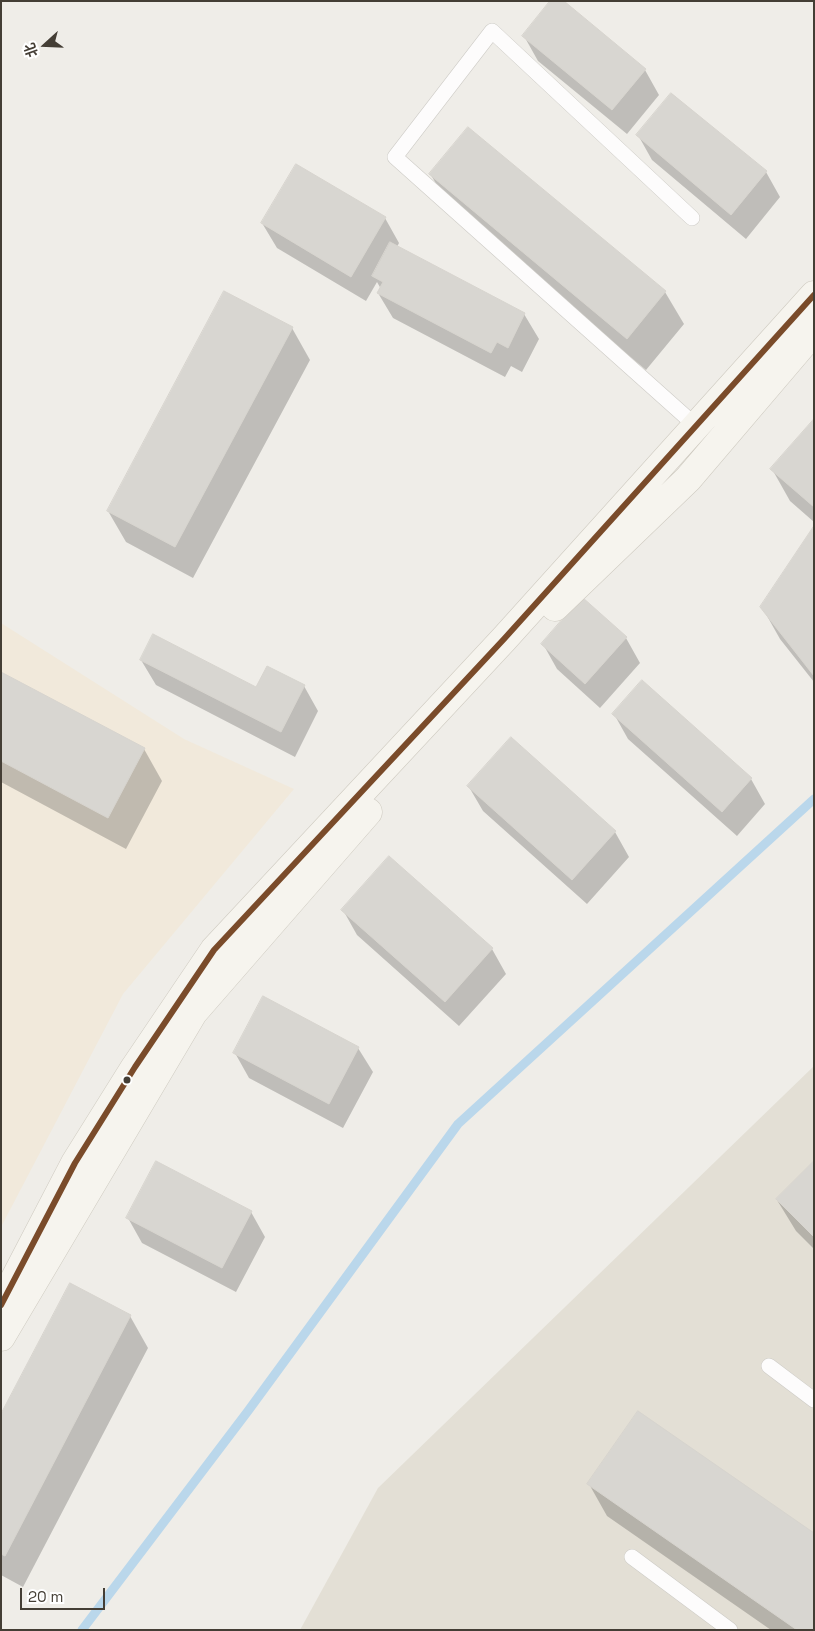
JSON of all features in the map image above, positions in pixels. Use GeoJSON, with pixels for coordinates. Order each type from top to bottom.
{"type":"FeatureCollection","features":[{"type":"Feature","properties":{"kind":"main road"},"geometry":{"type":"LineString","coordinates":[[1,1305],[76,1163],[135,1067],[214,950],[504,639],[814,296]]}},
{"type":"Feature","properties":{"kind":"main road"},"geometry":{"type":"LineString","coordinates":[[1,1338],[193,1013],[516,644],[688,479],[814,331]]}},
{"type":"Feature","properties":{"kind":"lane"},"geometry":{"type":"LineString","coordinates":[[692,218],[492,31],[395,157],[696,426]]}},
{"type":"Feature","properties":{"kind":"lane"},"geometry":{"type":"LineString","coordinates":[[769,1366],[814,1400]]}},
{"type":"Feature","properties":{"kind":"lane"},"geometry":{"type":"LineString","coordinates":[[632,1557],[730,1630]]}},
{"type":"Feature","properties":{"kind":"shaded area"},"geometry":{"type":"Polygon","coordinates":[[[1,623],[184,739],[294,789],[123,994],[1,1227],[1,623]]]}},
{"type":"Feature","properties":{"kind":"shaded area"},"geometry":{"type":"Polygon","coordinates":[[[814,1066],[814,1630],[300,1630],[378,1488],[814,1066]]]}},
{"type":"Feature","properties":{"kind":"building"},"geometry":{"type":"Polygon","coordinates":[[[550,1],[564,1],[646,69],[612,110],[522,36],[550,1]]]}},
{"type":"Feature","properties":{"kind":"building"},"geometry":{"type":"Polygon","coordinates":[[[671,93],[767,171],[731,215],[636,135],[671,93]]]}},
{"type":"Feature","properties":{"kind":"building"},"geometry":{"type":"Polygon","coordinates":[[[468,127],[666,291],[627,339],[429,174],[468,127]]]}},
{"type":"Feature","properties":{"kind":"building"},"geometry":{"type":"Polygon","coordinates":[[[296,164],[386,217],[351,277],[261,223],[296,164]]]}},
{"type":"Feature","properties":{"kind":"building"},"geometry":{"type":"Polygon","coordinates":[[[390,242],[525,313],[508,348],[497,342],[491,353],[377,293],[383,282],[372,276],[390,242]]]}},
{"type":"Feature","properties":{"kind":"building"},"geometry":{"type":"Polygon","coordinates":[[[224,291],[293,327],[175,547],[107,511],[224,291]]]}},
{"type":"Feature","properties":{"kind":"building"},"geometry":{"type":"Polygon","coordinates":[[[814,419],[814,507],[770,469],[814,419]]]}},
{"type":"Feature","properties":{"kind":"building"},"geometry":{"type":"Polygon","coordinates":[[[814,526],[814,676],[760,607],[814,526]]]}},
{"type":"Feature","properties":{"kind":"building"},"geometry":{"type":"Polygon","coordinates":[[[582,597],[627,637],[585,684],[541,644],[582,597]]]}},
{"type":"Feature","properties":{"kind":"building"},"geometry":{"type":"Polygon","coordinates":[[[153,634],[256,687],[267,666],[305,685],[281,732],[140,660],[153,634]]]}},
{"type":"Feature","properties":{"kind":"building"},"geometry":{"type":"Polygon","coordinates":[[[1,672],[145,748],[108,818],[1,761],[1,672]]]}},
{"type":"Feature","properties":{"kind":"building"},"geometry":{"type":"Polygon","coordinates":[[[642,680],[752,778],[722,812],[612,714],[642,680]]]}},
{"type":"Feature","properties":{"kind":"building"},"geometry":{"type":"Polygon","coordinates":[[[511,737],[616,831],[572,880],[467,786],[511,737]]]}},
{"type":"Feature","properties":{"kind":"building"},"geometry":{"type":"Polygon","coordinates":[[[389,856],[493,948],[445,1002],[341,910],[389,856]]]}},
{"type":"Feature","properties":{"kind":"building"},"geometry":{"type":"Polygon","coordinates":[[[263,996],[359,1047],[329,1104],[233,1053],[263,996]]]}},
{"type":"Feature","properties":{"kind":"building"},"geometry":{"type":"Polygon","coordinates":[[[156,1161],[252,1211],[222,1268],[126,1218],[156,1161]]]}},
{"type":"Feature","properties":{"kind":"building"},"geometry":{"type":"Polygon","coordinates":[[[814,1161],[814,1237],[776,1199],[814,1161]]]}},
{"type":"Feature","properties":{"kind":"building"},"geometry":{"type":"Polygon","coordinates":[[[70,1283],[131,1315],[5,1556],[1,1554],[1,1414],[70,1283]]]}},
{"type":"Feature","properties":{"kind":"building"},"geometry":{"type":"Polygon","coordinates":[[[638,1411],[814,1533],[814,1630],[797,1630],[587,1484],[638,1411]]]}},
{"type":"Feature","properties":{"kind":"waterway"},"geometry":{"type":"LineString","coordinates":[[82,1630],[248,1411],[458,1124],[814,799]]}},
{"type":"Feature","properties":{"kind":"transit line"},"geometry":{"type":"LineString","coordinates":[[1,1305],[75,1163],[135,1067],[214,950],[504,639],[814,295]]}}]}
